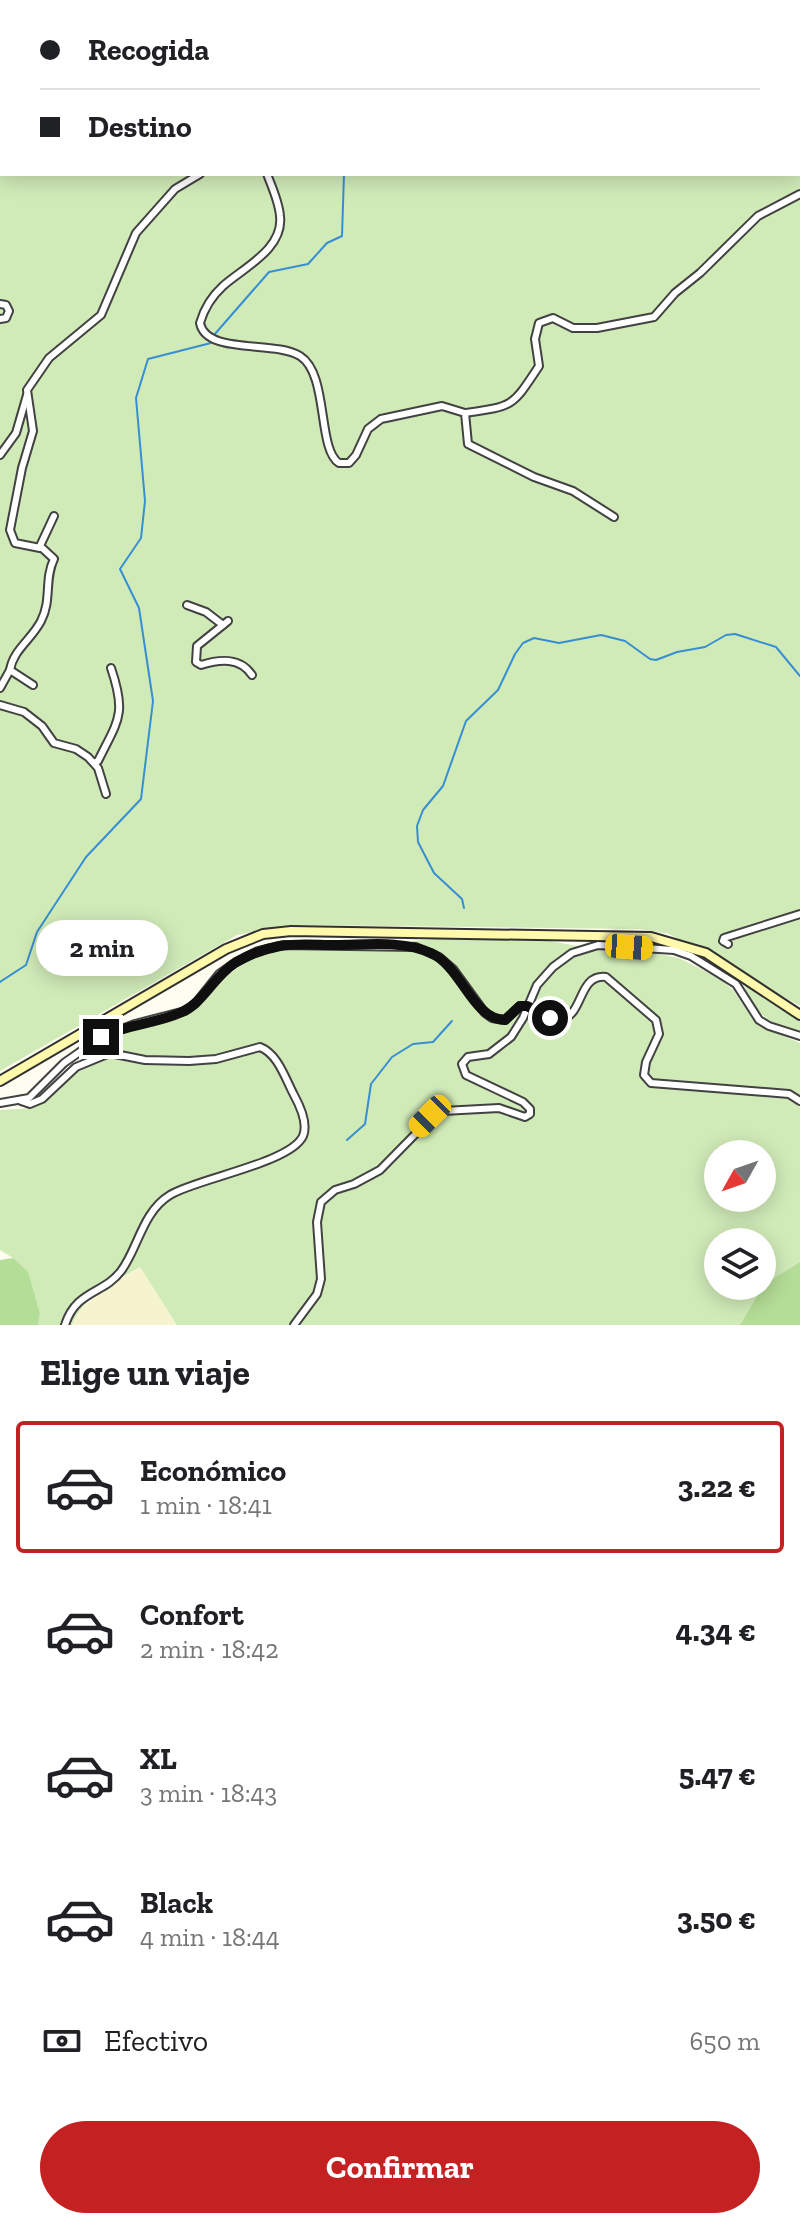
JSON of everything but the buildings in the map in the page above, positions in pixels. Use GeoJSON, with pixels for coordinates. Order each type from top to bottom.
{"type":"FeatureCollection","features":[{"type":"Feature","properties":{"kind":"main road"},"geometry":{"type":"LineString","coordinates":[[0,1081],[226,949],[263,934],[291,931],[630,935],[659,938],[706,953],[800,1015]]}},
{"type":"Feature","properties":{"kind":"street"},"geometry":{"type":"LineString","coordinates":[[0,455],[16,433],[31,383],[49,358],[101,315],[136,233],[175,189],[197,176]]}},
{"type":"Feature","properties":{"kind":"street"},"geometry":{"type":"LineString","coordinates":[[268,176],[280,213],[280,226],[259,259],[222,287],[209,302],[200,323],[202,332],[228,344],[278,347],[302,357],[314,376],[330,454],[339,463],[349,463],[368,429],[381,419],[442,406],[465,413],[508,406],[523,394],[539,366],[535,339],[539,323],[553,318],[573,328],[597,328],[654,317],[675,293],[758,216],[800,194]]}},
{"type":"Feature","properties":{"kind":"street"},"geometry":{"type":"LineString","coordinates":[[0,304],[6,305],[9,311],[6,318],[0,319]]}},
{"type":"Feature","properties":{"kind":"street"},"geometry":{"type":"LineString","coordinates":[[0,688],[15,655],[41,621],[50,595],[48,573],[54,559],[40,548],[15,543],[10,532],[22,468],[33,431],[27,395]]}},
{"type":"Feature","properties":{"kind":"street"},"geometry":{"type":"LineString","coordinates":[[465,413],[468,444],[534,477],[573,491],[614,517]]}},
{"type":"Feature","properties":{"kind":"street"},"geometry":{"type":"LineString","coordinates":[[40,548],[54,516]]}},
{"type":"Feature","properties":{"kind":"street"},"geometry":{"type":"LineString","coordinates":[[187,605],[225,623],[197,646],[197,663],[228,660],[239,663],[252,675]]}},
{"type":"Feature","properties":{"kind":"street"},"geometry":{"type":"LineString","coordinates":[[94,763],[98,761],[118,720],[120,694],[111,668]]}},
{"type":"Feature","properties":{"kind":"street"},"geometry":{"type":"LineString","coordinates":[[10,670],[33,685]]}},
{"type":"Feature","properties":{"kind":"street"},"geometry":{"type":"LineString","coordinates":[[0,705],[34,718],[54,743],[76,749],[94,763],[106,794]]}},
{"type":"Feature","properties":{"kind":"street"},"geometry":{"type":"LineString","coordinates":[[728,944],[723,941],[725,937],[800,914]]}},
{"type":"Feature","properties":{"kind":"street"},"geometry":{"type":"LineString","coordinates":[[0,1103],[29,1098],[73,1055],[101,1037],[185,1011],[195,1004],[219,974],[236,962],[258,951],[283,945],[416,947],[439,957],[453,969],[478,1006],[492,1018],[505,1020],[520,1006],[527,1006],[550,1018],[566,1018],[593,979],[606,977],[656,1020],[659,1034],[646,1062],[644,1075],[651,1083],[789,1094],[800,1101]]}},
{"type":"Feature","properties":{"kind":"street"},"geometry":{"type":"LineString","coordinates":[[294,1325],[317,1294],[321,1279],[318,1212],[327,1195],[380,1170],[436,1113],[499,1108],[525,1117],[530,1114],[530,1109],[523,1102],[478,1082],[466,1075],[461,1067],[468,1057],[489,1054],[503,1044],[523,1018],[537,985],[553,967],[572,953],[598,945],[674,950],[710,966],[736,984],[759,1020],[800,1036]]}},
{"type":"Feature","properties":{"kind":"street"},"geometry":{"type":"LineString","coordinates":[[21,1101],[30,1104],[42,1099],[76,1067],[110,1053],[145,1060],[189,1061],[216,1059],[260,1047],[276,1058],[300,1108],[305,1128],[302,1139],[294,1147],[235,1173],[170,1195],[150,1216],[121,1271],[72,1308],[65,1325]]}},
{"type":"Feature","properties":{"kind":"shaded area"},"geometry":{"type":"Polygon","coordinates":[[[140,1267],[177,1325],[72,1325],[76,1312],[140,1267]]]}},
{"type":"Feature","properties":{"kind":"green space"},"geometry":{"type":"Polygon","coordinates":[[[0,176],[800,176],[800,1006],[669,934],[641,929],[305,925],[237,935],[0,1071],[0,176]]]}},
{"type":"Feature","properties":{"kind":"green space"},"geometry":{"type":"Polygon","coordinates":[[[437,939],[544,940],[679,958],[719,978],[733,990],[756,1024],[800,1043],[800,1262],[776,1277],[776,1228],[704,1228],[704,1300],[755,1300],[740,1325],[177,1325],[140,1267],[91,1298],[72,1325],[38,1325],[40,1314],[13,1258],[0,1250],[0,1110],[32,1108],[53,1093],[96,1046],[122,1034],[177,1019],[191,1012],[220,980],[256,956],[277,951],[437,939]]]}},
{"type":"Feature","properties":{"kind":"green space"},"geometry":{"type":"Polygon","coordinates":[[[745,984],[800,1020],[800,1032],[773,1022],[762,1014],[748,995],[745,984]]]}},
{"type":"Feature","properties":{"kind":"green space"},"geometry":{"type":"Polygon","coordinates":[[[13,1258],[28,1272],[40,1314],[38,1325],[0,1325],[0,1260],[13,1258]]]}},
{"type":"Feature","properties":{"kind":"green space"},"geometry":{"type":"Polygon","coordinates":[[[800,1262],[800,1325],[740,1325],[755,1300],[776,1300],[776,1277],[800,1262]]]}},
{"type":"Feature","properties":{"kind":"waterway"},"geometry":{"type":"LineString","coordinates":[[214,335],[269,272],[308,264],[327,243],[342,236],[344,176]]}},
{"type":"Feature","properties":{"kind":"waterway"},"geometry":{"type":"LineString","coordinates":[[0,982],[26,965],[37,932],[86,857],[141,799],[153,701],[139,608],[120,569],[141,538],[145,501],[136,398],[148,359],[211,343]]}},
{"type":"Feature","properties":{"kind":"waterway"},"geometry":{"type":"LineString","coordinates":[[464,908],[462,899],[434,873],[418,842],[417,826],[423,810],[443,786],[466,721],[498,690],[523,643],[534,638],[559,643],[601,635],[625,641],[656,660],[705,647],[726,635],[735,634],[776,647],[800,676]]}},
{"type":"Feature","properties":{"kind":"waterway"},"geometry":{"type":"LineString","coordinates":[[347,1140],[365,1124],[371,1084],[392,1057],[413,1044],[433,1042],[452,1021]]}},
{"type":"Feature","properties":{"kind":"route"},"geometry":{"type":"LineString","coordinates":[[101,1037],[112,1031],[185,1011],[195,1004],[219,974],[236,962],[258,951],[283,945],[416,947],[439,957],[453,969],[478,1006],[492,1018],[505,1020],[520,1006],[527,1006],[550,1018]]}}]}
